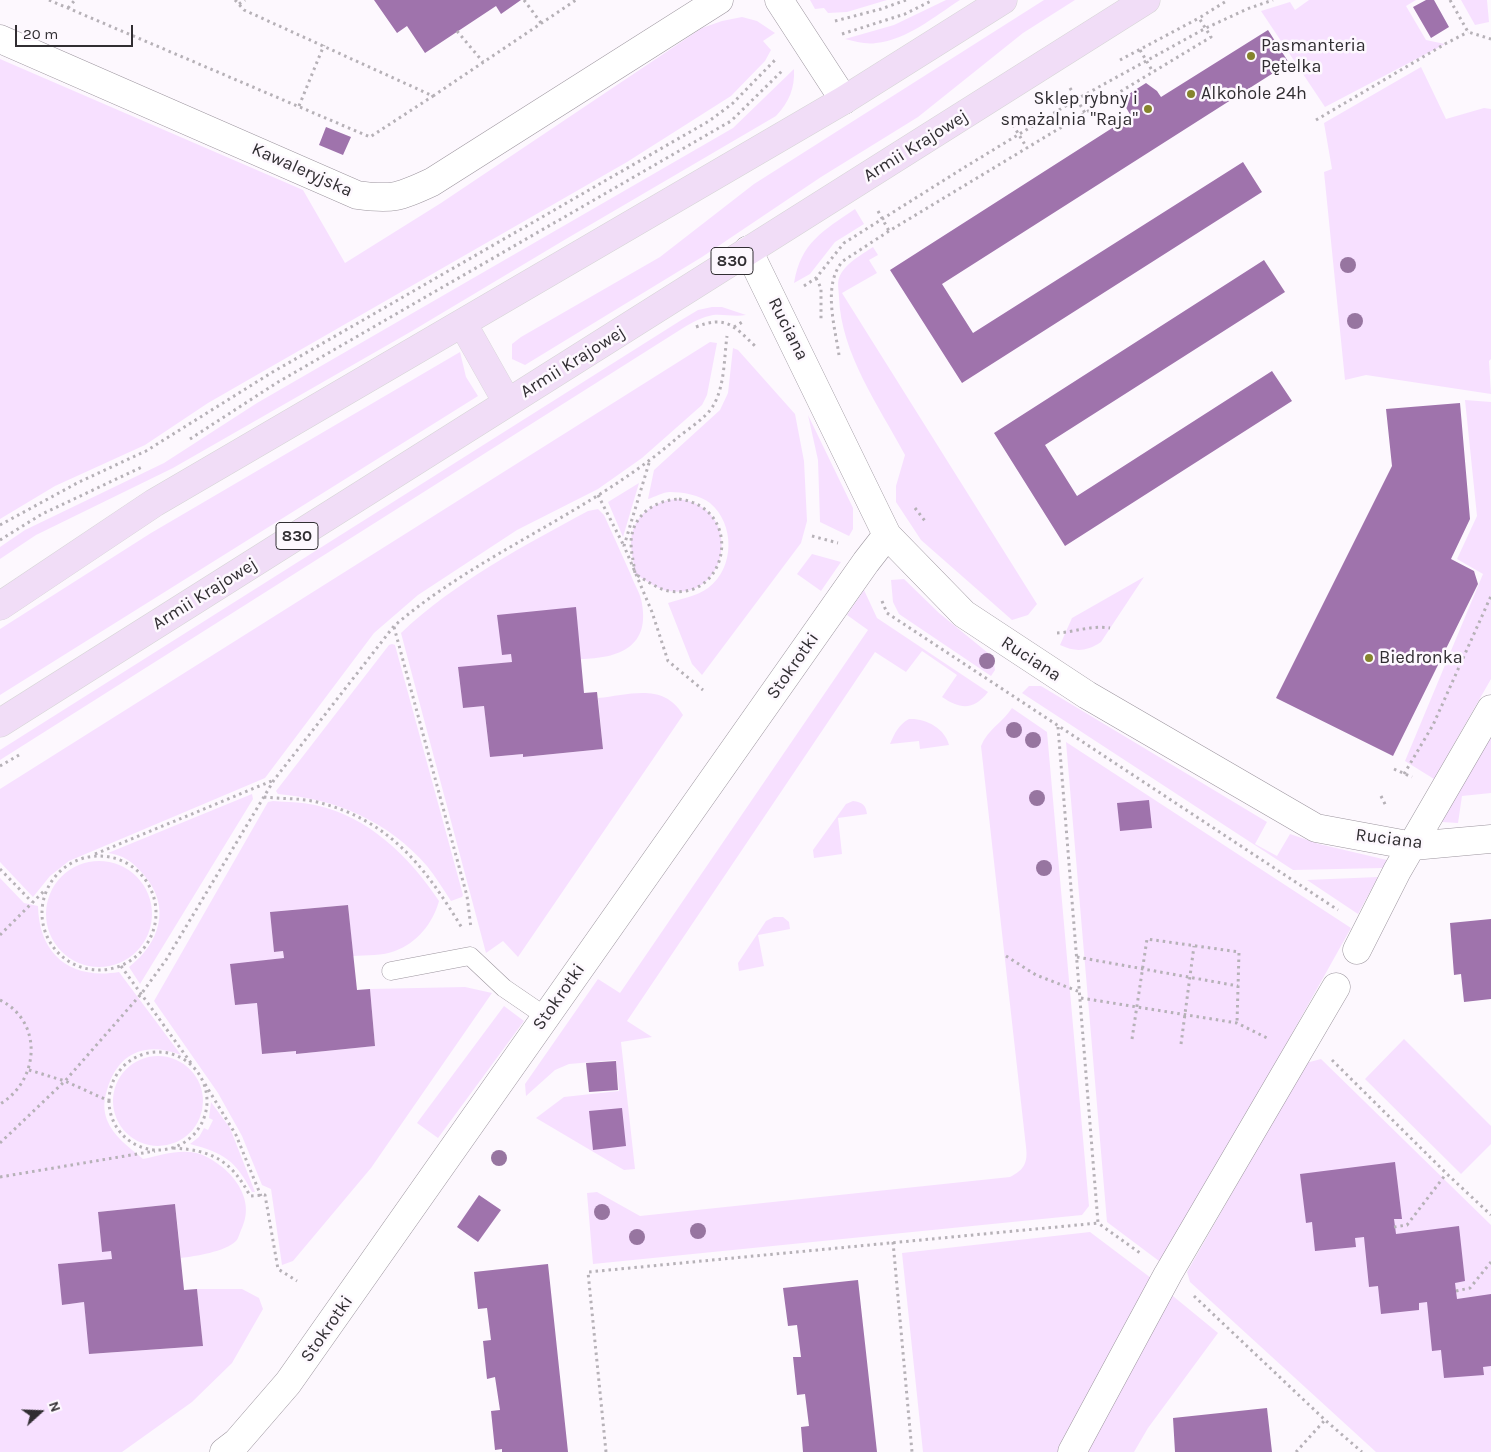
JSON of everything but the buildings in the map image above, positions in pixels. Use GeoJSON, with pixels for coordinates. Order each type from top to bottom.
{"type":"FeatureCollection","features":[{"type":"Feature","properties":{"kind":"main road"},"geometry":{"type":"LineString","coordinates":[[0,606],[154,503],[844,100],[1003,0]]}},
{"type":"Feature","properties":{"kind":"main road","name":"Armii Krajowej"},"geometry":{"type":"LineString","coordinates":[[0,723],[1146,0]]}},
{"type":"Feature","properties":{"kind":"main road"},"geometry":{"type":"LineString","coordinates":[[463,324],[507,402]]}},
{"type":"Feature","properties":{"kind":"street","name":"Kawaleryjska"},"geometry":{"type":"LineString","coordinates":[[0,40],[357,195],[385,199],[407,194],[432,182],[719,0]]}},
{"type":"Feature","properties":{"kind":"street"},"geometry":{"type":"LineString","coordinates":[[779,0],[844,100]]}},
{"type":"Feature","properties":{"kind":"street","name":"Ruciana"},"geometry":{"type":"LineString","coordinates":[[748,250],[887,535],[964,614],[1087,695],[1316,828],[1413,846],[1491,839]]}},
{"type":"Feature","properties":{"kind":"street","name":"Stokrotki"},"geometry":{"type":"LineString","coordinates":[[224,1452],[237,1442],[288,1383],[545,1016],[887,535]]}},
{"type":"Feature","properties":{"kind":"street"},"geometry":{"type":"LineString","coordinates":[[1362,939],[1397,871],[1491,709]]}},
{"type":"Feature","properties":{"kind":"street"},"geometry":{"type":"LineString","coordinates":[[1072,1452],[1168,1274],[1336,987]]}},
{"type":"Feature","properties":{"kind":"lane"},"geometry":{"type":"LineString","coordinates":[[391,971],[470,956],[504,988],[545,1016]]}},
{"type":"Feature","properties":{"kind":"path"},"geometry":{"type":"LineString","coordinates":[[49,0],[370,137],[576,0]]}},
{"type":"Feature","properties":{"kind":"path"},"geometry":{"type":"LineString","coordinates":[[68,8],[75,0]]}},
{"type":"Feature","properties":{"kind":"path"},"geometry":{"type":"LineString","coordinates":[[235,0],[244,10],[433,96]]}},
{"type":"Feature","properties":{"kind":"path"},"geometry":{"type":"LineString","coordinates":[[239,4],[245,0]]}},
{"type":"Feature","properties":{"kind":"path"},"geometry":{"type":"LineString","coordinates":[[524,0],[541,23]]}},
{"type":"Feature","properties":{"kind":"path"},"geometry":{"type":"LineString","coordinates":[[0,525],[63,490],[146,451],[271,372],[709,121],[824,23],[881,9],[906,0]]}},
{"type":"Feature","properties":{"kind":"path"},"geometry":{"type":"LineString","coordinates":[[189,440],[278,382],[731,121],[792,62],[806,40],[848,32],[910,11],[933,0]]}},
{"type":"Feature","properties":{"kind":"path"},"geometry":{"type":"LineString","coordinates":[[840,356],[833,312],[832,286],[837,268],[854,253],[1211,37],[1199,18],[1228,0]]}},
{"type":"Feature","properties":{"kind":"path"},"geometry":{"type":"LineString","coordinates":[[734,326],[816,278],[844,243],[1019,135],[1077,100],[1206,28],[1247,9],[1273,0]]}},
{"type":"Feature","properties":{"kind":"path"},"geometry":{"type":"LineString","coordinates":[[1450,0],[1468,32],[1491,40]]}},
{"type":"Feature","properties":{"kind":"path"},"geometry":{"type":"LineString","coordinates":[[458,31],[483,62]]}},
{"type":"Feature","properties":{"kind":"path"},"geometry":{"type":"LineString","coordinates":[[1316,120],[1468,32]]}},
{"type":"Feature","properties":{"kind":"path"},"geometry":{"type":"LineString","coordinates":[[299,106],[324,45]]}},
{"type":"Feature","properties":{"kind":"path"},"geometry":{"type":"LineString","coordinates":[[1140,50],[1153,72]]}},
{"type":"Feature","properties":{"kind":"path"},"geometry":{"type":"LineString","coordinates":[[1070,88],[1085,113]]}},
{"type":"Feature","properties":{"kind":"path"},"geometry":{"type":"LineString","coordinates":[[1012,124],[1027,148]]}},
{"type":"Feature","properties":{"kind":"path"},"geometry":{"type":"LineString","coordinates":[[0,1143],[66,1082],[142,993],[166,960],[274,780],[339,694],[394,626],[416,607],[480,563],[598,495],[649,462],[713,407],[721,387],[727,336]]}},
{"type":"Feature","properties":{"kind":"path"},"geometry":{"type":"LineString","coordinates":[[624,546],[649,462]]}},
{"type":"Feature","properties":{"kind":"path"},"geometry":{"type":"LineString","coordinates":[[0,540],[42,514],[143,466]]}},
{"type":"Feature","properties":{"kind":"path"},"geometry":{"type":"LineString","coordinates":[[598,495],[624,546],[652,612],[668,661],[703,690]]}},
{"type":"Feature","properties":{"kind":"path"},"geometry":{"type":"LineString","coordinates":[[668,500],[688,500],[706,509],[713,517],[723,541],[722,554],[718,566],[708,579],[695,587],[682,591],[670,591],[657,587],[635,574],[631,553],[632,534],[639,519],[651,506],[668,500]]}},
{"type":"Feature","properties":{"kind":"path"},"geometry":{"type":"LineString","coordinates":[[914,507],[926,522]]}},
{"type":"Feature","properties":{"kind":"path"},"geometry":{"type":"LineString","coordinates":[[812,536],[842,545],[866,562],[880,591],[882,606],[887,613],[1058,727],[1362,939]]}},
{"type":"Feature","properties":{"kind":"path"},"geometry":{"type":"LineString","coordinates":[[1404,774],[1433,725],[1491,596]]}},
{"type":"Feature","properties":{"kind":"path"},"geometry":{"type":"LineString","coordinates":[[394,626],[467,896],[472,931]]}},
{"type":"Feature","properties":{"kind":"path"},"geometry":{"type":"LineString","coordinates":[[1049,634],[1074,632],[1099,626],[1110,628]]}},
{"type":"Feature","properties":{"kind":"path"},"geometry":{"type":"LineString","coordinates":[[1058,727],[1098,1222]]}},
{"type":"Feature","properties":{"kind":"path"},"geometry":{"type":"LineString","coordinates":[[0,935],[69,866],[274,780]]}},
{"type":"Feature","properties":{"kind":"path"},"geometry":{"type":"LineString","coordinates":[[264,797],[315,802],[349,811],[388,835],[423,868],[464,932]]}},
{"type":"Feature","properties":{"kind":"path"},"geometry":{"type":"LineString","coordinates":[[46,889],[41,909],[43,928],[50,944],[60,956],[86,970],[109,970],[132,960],[144,948],[153,934],[156,916],[155,898],[148,883],[130,865],[114,857],[93,855]]}},
{"type":"Feature","properties":{"kind":"path"},"geometry":{"type":"LineString","coordinates":[[0,869],[32,902]]}},
{"type":"Feature","properties":{"kind":"path"},"geometry":{"type":"LineString","coordinates":[[1132,1039],[1147,939],[1239,952],[1236,1023]]}},
{"type":"Feature","properties":{"kind":"path"},"geometry":{"type":"LineString","coordinates":[[1181,1044],[1194,946]]}},
{"type":"Feature","properties":{"kind":"path"},"geometry":{"type":"LineString","coordinates":[[1006,956],[1036,975],[1080,992]]}},
{"type":"Feature","properties":{"kind":"path"},"geometry":{"type":"LineString","coordinates":[[1077,957],[1238,986]]}},
{"type":"Feature","properties":{"kind":"path"},"geometry":{"type":"LineString","coordinates":[[121,966],[194,1068],[236,1135],[262,1196]]}},
{"type":"Feature","properties":{"kind":"path"},"geometry":{"type":"LineString","coordinates":[[0,1000],[16,1012],[26,1025],[31,1040],[32,1055],[29,1070],[22,1086],[0,1104]]}},
{"type":"Feature","properties":{"kind":"path"},"geometry":{"type":"LineString","coordinates":[[160,1150],[139,1146],[124,1135],[113,1119],[109,1101],[113,1081],[118,1071],[137,1056],[160,1052],[174,1054],[194,1068]]}},
{"type":"Feature","properties":{"kind":"path"},"geometry":{"type":"LineString","coordinates":[[29,1070],[66,1082],[109,1101]]}},
{"type":"Feature","properties":{"kind":"path"},"geometry":{"type":"LineString","coordinates":[[171,1148],[184,1142],[194,1133],[202,1120],[206,1104],[206,1090],[200,1078]]}},
{"type":"Feature","properties":{"kind":"path"},"geometry":{"type":"LineString","coordinates":[[0,1177],[171,1148],[194,1149],[213,1155],[228,1164],[242,1180],[250,1196],[265,1195],[278,1269],[297,1281]]}},
{"type":"Feature","properties":{"kind":"path"},"geometry":{"type":"LineString","coordinates":[[1394,1227],[1407,1225],[1446,1174]]}},
{"type":"Feature","properties":{"kind":"path"},"geometry":{"type":"LineString","coordinates":[[606,1452],[588,1272],[1098,1222],[1168,1274],[1216,1315],[1325,1420],[1362,1452]]}},
{"type":"Feature","properties":{"kind":"path"},"geometry":{"type":"LineString","coordinates":[[893,1242],[912,1452]]}},
{"type":"Feature","properties":{"kind":"path"},"geometry":{"type":"LineString","coordinates":[[1456,1291],[1470,1288],[1491,1262]]}},
{"type":"Feature","properties":{"kind":"path"},"geometry":{"type":"LineString","coordinates":[[1296,1452],[1325,1420]]}},
{"type":"Feature","properties":{"kind":"shaded area"},"geometry":{"type":"Polygon","coordinates":[[[810,0],[887,0],[847,12],[828,13],[824,8],[815,9],[810,0]]]}},
{"type":"Feature","properties":{"kind":"shaded area"},"geometry":{"type":"Polygon","coordinates":[[[946,0],[960,0],[899,37],[872,43],[845,39],[894,25],[946,0]]]}},
{"type":"Feature","properties":{"kind":"shaded area"},"geometry":{"type":"Polygon","coordinates":[[[1044,0],[1075,0],[1023,33],[918,117],[821,177],[702,257],[525,365],[512,359],[512,344],[521,337],[660,257],[754,184],[1044,0]]]}},
{"type":"Feature","properties":{"kind":"shaded area"},"geometry":{"type":"Polygon","coordinates":[[[1309,0],[1416,0],[1406,6],[1426,40],[1445,44],[1325,107],[1261,11],[1290,2],[1295,10],[1309,0]]]}},
{"type":"Feature","properties":{"kind":"shaded area"},"geometry":{"type":"Polygon","coordinates":[[[1461,0],[1487,0],[1489,22],[1475,25],[1461,0]]]}},
{"type":"Feature","properties":{"kind":"shaded area"},"geometry":{"type":"Polygon","coordinates":[[[742,17],[757,21],[775,33],[763,41],[771,50],[765,61],[731,96],[627,162],[208,403],[145,445],[55,486],[0,519],[0,59],[303,190],[345,263],[441,203],[702,28],[742,17]]]}},
{"type":"Feature","properties":{"kind":"shaded area"},"geometry":{"type":"Polygon","coordinates":[[[1421,67],[1446,119],[1484,108],[1491,109],[1491,359],[1489,361],[1491,394],[1366,375],[1345,380],[1324,172],[1332,169],[1324,123],[1421,67]]]}},
{"type":"Feature","properties":{"kind":"shaded area"},"geometry":{"type":"Polygon","coordinates":[[[794,69],[790,94],[776,116],[412,331],[173,468],[36,535],[0,559],[0,547],[25,530],[164,463],[257,403],[733,128],[794,69]]]}},
{"type":"Feature","properties":{"kind":"shaded area"},"geometry":{"type":"Polygon","coordinates":[[[855,209],[864,224],[835,242],[810,274],[794,283],[797,269],[808,247],[823,231],[855,209]]]}},
{"type":"Feature","properties":{"kind":"shaded area"},"geometry":{"type":"Polygon","coordinates":[[[873,247],[878,255],[869,260],[877,273],[842,293],[1037,604],[1028,615],[1012,620],[921,540],[896,502],[896,486],[905,455],[873,399],[854,359],[846,339],[839,297],[838,282],[841,273],[853,260],[873,247]]]}},
{"type":"Feature","properties":{"kind":"shaded area"},"geometry":{"type":"Polygon","coordinates":[[[722,307],[746,315],[713,315],[683,328],[0,760],[0,750],[683,319],[698,310],[722,307]]]}},
{"type":"Feature","properties":{"kind":"shaded area"},"geometry":{"type":"Polygon","coordinates":[[[710,342],[717,343],[707,395],[702,405],[642,458],[598,489],[517,530],[418,595],[374,633],[265,778],[69,861],[50,876],[33,897],[0,862],[0,789],[710,342]]]}},
{"type":"Feature","properties":{"kind":"shaded area"},"geometry":{"type":"Polygon","coordinates":[[[733,348],[738,350],[795,414],[804,461],[807,521],[801,543],[702,675],[692,664],[668,603],[699,593],[708,588],[717,579],[727,558],[727,534],[724,522],[710,503],[696,496],[670,492],[648,499],[654,470],[720,410],[728,393],[733,348]]]}},
{"type":"Feature","properties":{"kind":"shaded area"},"geometry":{"type":"Polygon","coordinates":[[[460,352],[466,377],[478,396],[0,695],[0,629],[151,533],[460,352]]]}},
{"type":"Feature","properties":{"kind":"shaded area"},"geometry":{"type":"Polygon","coordinates":[[[1465,400],[1491,402],[1491,679],[1434,779],[1405,761],[1483,574],[1457,559],[1477,516],[1465,400]]]}},
{"type":"Feature","properties":{"kind":"shaded area"},"geometry":{"type":"Polygon","coordinates":[[[808,415],[853,508],[853,529],[849,536],[820,522],[818,460],[808,415]]]}},
{"type":"Feature","properties":{"kind":"shaded area"},"geometry":{"type":"Polygon","coordinates":[[[639,483],[623,537],[608,502],[639,483]]]}},
{"type":"Feature","properties":{"kind":"shaded area"},"geometry":{"type":"Polygon","coordinates":[[[679,499],[700,506],[714,519],[721,535],[721,552],[716,569],[705,582],[689,590],[669,591],[655,586],[635,574],[631,542],[635,524],[646,511],[661,502],[679,499]]]}},
{"type":"Feature","properties":{"kind":"shaded area"},"geometry":{"type":"Polygon","coordinates":[[[598,509],[604,515],[641,600],[642,628],[633,643],[618,653],[598,658],[551,658],[511,654],[512,662],[458,668],[463,708],[484,706],[490,757],[523,754],[523,757],[603,749],[598,698],[634,693],[656,694],[666,698],[675,705],[683,715],[518,957],[503,941],[486,953],[401,633],[444,597],[490,566],[588,511],[598,509]]]}},
{"type":"Feature","properties":{"kind":"shaded area"},"geometry":{"type":"Polygon","coordinates":[[[812,554],[841,562],[821,591],[797,574],[812,554]]]}},
{"type":"Feature","properties":{"kind":"shaded area"},"geometry":{"type":"Polygon","coordinates":[[[1144,577],[1101,642],[1090,648],[1080,650],[1060,645],[1072,618],[1144,577]]]}},
{"type":"Feature","properties":{"kind":"shaded area"},"geometry":{"type":"Polygon","coordinates":[[[904,579],[939,613],[993,657],[995,670],[991,676],[899,614],[893,602],[891,580],[904,579]]]}},
{"type":"Feature","properties":{"kind":"shaded area"},"geometry":{"type":"Polygon","coordinates":[[[864,590],[877,618],[988,692],[983,698],[972,705],[961,706],[955,704],[942,697],[957,675],[922,651],[906,672],[875,652],[627,1021],[652,1037],[621,1042],[635,1169],[624,1170],[536,1118],[564,1097],[619,1091],[616,1060],[569,1064],[555,1070],[526,1096],[525,1084],[598,979],[620,993],[868,630],[847,615],[864,590]]]}},
{"type":"Feature","properties":{"kind":"shaded area"},"geometry":{"type":"Polygon","coordinates":[[[389,645],[395,645],[463,895],[451,901],[427,866],[412,850],[378,825],[340,807],[320,801],[278,794],[276,791],[389,645]]]}},
{"type":"Feature","properties":{"kind":"shaded area"},"geometry":{"type":"Polygon","coordinates":[[[1029,686],[1041,686],[1267,822],[1255,844],[1277,856],[1290,834],[1319,844],[1387,860],[1383,868],[1293,870],[1022,693],[1029,686]]]}},
{"type":"Feature","properties":{"kind":"shaded area"},"geometry":{"type":"Polygon","coordinates":[[[1012,708],[1047,732],[1089,1206],[1082,1215],[593,1264],[587,1193],[597,1192],[640,1216],[1010,1177],[1022,1169],[1026,1162],[1026,1147],[981,746],[991,730],[1012,708]]]}},
{"type":"Feature","properties":{"kind":"shaded area"},"geometry":{"type":"Polygon","coordinates":[[[909,719],[921,720],[934,725],[947,739],[949,745],[920,749],[919,741],[890,744],[899,727],[909,719]]]}},
{"type":"Feature","properties":{"kind":"shaded area"},"geometry":{"type":"Polygon","coordinates":[[[1491,736],[1491,793],[1462,796],[1458,823],[1442,822],[1491,736]]]}},
{"type":"Feature","properties":{"kind":"shaded area"},"geometry":{"type":"Polygon","coordinates":[[[1066,742],[1351,928],[1166,1259],[1159,1261],[1107,1222],[1066,742]]]}},
{"type":"Feature","properties":{"kind":"shaded area"},"geometry":{"type":"Polygon","coordinates":[[[252,794],[253,799],[140,984],[129,967],[140,957],[155,935],[159,911],[157,899],[152,886],[135,866],[123,857],[108,853],[252,794]]]}},
{"type":"Feature","properties":{"kind":"shaded area"},"geometry":{"type":"Polygon","coordinates":[[[853,801],[863,804],[867,814],[838,818],[842,854],[814,858],[813,850],[846,804],[853,801]]]}},
{"type":"Feature","properties":{"kind":"shaded area"},"geometry":{"type":"Polygon","coordinates":[[[268,802],[315,805],[353,818],[401,854],[428,885],[439,901],[433,917],[423,931],[410,943],[395,951],[374,955],[353,956],[348,905],[270,912],[274,952],[283,951],[284,958],[230,965],[235,1005],[257,1003],[262,1054],[296,1051],[296,1054],[375,1046],[370,989],[465,987],[492,993],[371,1168],[293,1261],[282,1265],[271,1189],[262,1185],[242,1136],[218,1093],[154,1001],[268,802]]]}},
{"type":"Feature","properties":{"kind":"shaded area"},"geometry":{"type":"Polygon","coordinates":[[[99,861],[119,865],[136,877],[148,894],[152,914],[148,934],[136,951],[119,963],[99,967],[79,963],[62,951],[50,934],[46,914],[50,894],[62,877],[79,865],[99,861]]]}},
{"type":"Feature","properties":{"kind":"shaded area"},"geometry":{"type":"Polygon","coordinates":[[[1378,877],[1358,914],[1307,880],[1378,877]]]}},
{"type":"Feature","properties":{"kind":"shaded area"},"geometry":{"type":"Polygon","coordinates":[[[0,878],[24,903],[38,906],[44,938],[51,951],[73,968],[86,972],[119,972],[181,1055],[156,1049],[145,1050],[135,1053],[118,1067],[107,1090],[104,1108],[113,1131],[143,1159],[172,1153],[193,1152],[210,1159],[230,1174],[243,1193],[246,1204],[246,1216],[236,1241],[217,1251],[181,1258],[175,1204],[98,1212],[102,1251],[111,1251],[112,1259],[59,1264],[62,1305],[84,1302],[90,1354],[203,1346],[197,1289],[242,1289],[259,1298],[263,1309],[232,1363],[192,1402],[122,1452],[0,1452],[0,878]]]}},
{"type":"Feature","properties":{"kind":"shaded area"},"geometry":{"type":"Polygon","coordinates":[[[774,917],[783,917],[789,922],[790,929],[758,935],[764,966],[739,971],[738,963],[766,921],[774,917]]]}},
{"type":"Feature","properties":{"kind":"shaded area"},"geometry":{"type":"Polygon","coordinates":[[[504,1006],[524,1021],[438,1138],[417,1123],[504,1006]]]}},
{"type":"Feature","properties":{"kind":"shaded area"},"geometry":{"type":"Polygon","coordinates":[[[1404,1039],[1491,1126],[1491,1144],[1461,1174],[1365,1079],[1404,1039]]]}},
{"type":"Feature","properties":{"kind":"shaded area"},"geometry":{"type":"Polygon","coordinates":[[[158,1056],[175,1059],[190,1069],[200,1084],[203,1101],[200,1118],[190,1133],[175,1143],[158,1146],[141,1143],[126,1133],[116,1118],[113,1101],[116,1084],[126,1069],[141,1059],[158,1056]]]}},
{"type":"Feature","properties":{"kind":"shaded area"},"geometry":{"type":"Polygon","coordinates":[[[1321,1059],[1491,1225],[1491,1452],[1376,1452],[1190,1282],[1187,1272],[1306,1063],[1321,1059]]]}},
{"type":"Feature","properties":{"kind":"shaded area"},"geometry":{"type":"Polygon","coordinates":[[[211,1102],[230,1128],[255,1192],[252,1192],[240,1172],[227,1159],[212,1151],[190,1144],[199,1137],[204,1128],[208,1130],[213,1120],[209,1118],[211,1102]]]}},
{"type":"Feature","properties":{"kind":"shaded area"},"geometry":{"type":"Polygon","coordinates":[[[1090,1232],[1151,1278],[1218,1333],[1148,1428],[1134,1452],[923,1452],[902,1253],[1090,1232]]]}},
{"type":"Feature","properties":{"kind":"place","name":"Pasmanteria Pętelka"},"geometry":{"type":"Point","coordinates":[1251,56]}},
{"type":"Feature","properties":{"kind":"place","name":"Alkohole 24h"},"geometry":{"type":"Point","coordinates":[1191,94]}},
{"type":"Feature","properties":{"kind":"place","name":"Sklep rybny i smażalnia \"Raja\""},"geometry":{"type":"Point","coordinates":[1148,109]}},
{"type":"Feature","properties":{"kind":"place","name":"Biedronka"},"geometry":{"type":"Point","coordinates":[1369,658]}}]}
